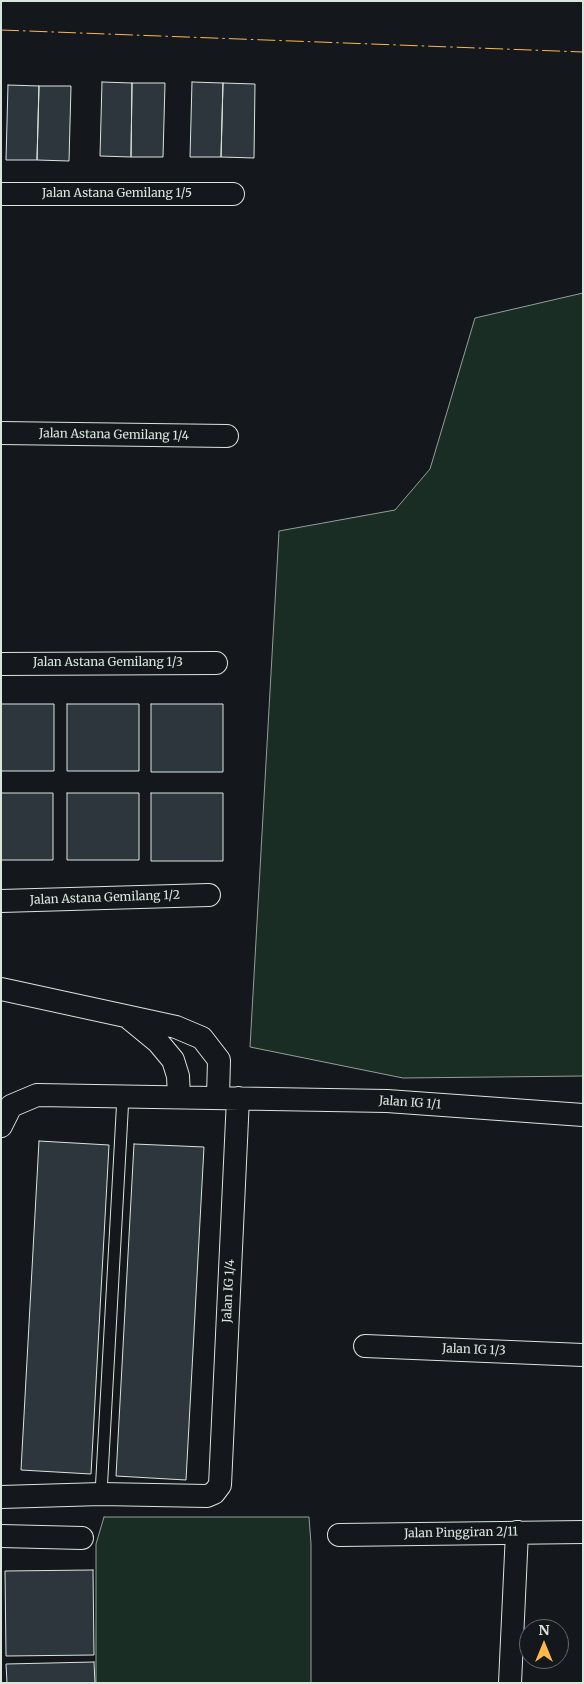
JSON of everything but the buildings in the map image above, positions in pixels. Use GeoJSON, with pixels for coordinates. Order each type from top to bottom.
{"type":"FeatureCollection","features":[{"type":"Feature","properties":{"kind":"street","name":"Jalan Astana Gemilang 1/5"},"geometry":{"type":"LineString","coordinates":[[1,194],[234,194]]}},
{"type":"Feature","properties":{"kind":"street","name":"Jalan Astana Gemilang 1/4"},"geometry":{"type":"LineString","coordinates":[[1,433],[227,436]]}},
{"type":"Feature","properties":{"kind":"street","name":"Jalan Astana Gemilang 1/3"},"geometry":{"type":"LineString","coordinates":[[1,664],[216,663]]}},
{"type":"Feature","properties":{"kind":"street","name":"Jalan Astana Gemilang 1/2"},"geometry":{"type":"LineString","coordinates":[[1,900],[209,895]]}},
{"type":"Feature","properties":{"kind":"street","name":"Jalan IG 1/4"},"geometry":{"type":"LineString","coordinates":[[1,989],[176,1027],[202,1038],[219,1060],[228,1097],[220,1485],[214,1493],[207,1496],[101,1494]]}},
{"type":"Feature","properties":{"kind":"street"},"geometry":{"type":"LineString","coordinates":[[127,1017],[158,1042],[172,1060],[178,1076],[179,1097]]}},
{"type":"Feature","properties":{"kind":"street","name":"Jalan IG 1/1"},"geometry":{"type":"LineString","coordinates":[[1,1126],[11,1106],[37,1095],[388,1100],[583,1115]]}},
{"type":"Feature","properties":{"kind":"street","name":"Jalan IG 1/3"},"geometry":{"type":"LineString","coordinates":[[365,1346],[583,1355]]}},
{"type":"Feature","properties":{"kind":"street"},"geometry":{"type":"LineString","coordinates":[[1,1497],[101,1494]]}},
{"type":"Feature","properties":{"kind":"street"},"geometry":{"type":"LineString","coordinates":[[510,1683],[517,1532]]}},
{"type":"Feature","properties":{"kind":"street","name":"Jalan Pinggiran 2/11"},"geometry":{"type":"LineString","coordinates":[[340,1535],[583,1532]]}},
{"type":"Feature","properties":{"kind":"street"},"geometry":{"type":"LineString","coordinates":[[1,1536],[82,1538]]}},
{"type":"Feature","properties":{"kind":"lane"},"geometry":{"type":"LineString","coordinates":[[101,1494],[123,1096]]}},
{"type":"Feature","properties":{"kind":"green space"},"geometry":{"type":"Polygon","coordinates":[[[583,293],[583,1076],[403,1078],[250,1047],[279,531],[395,510],[430,469],[475,318],[583,293]]]}},
{"type":"Feature","properties":{"kind":"green space"},"geometry":{"type":"Polygon","coordinates":[[[104,1517],[309,1517],[311,1544],[311,1683],[96,1683],[96,1544],[104,1517]]]}},
{"type":"Feature","properties":{"kind":"power"},"geometry":{"type":"LineString","coordinates":[[1,30],[583,52]]}}]}
